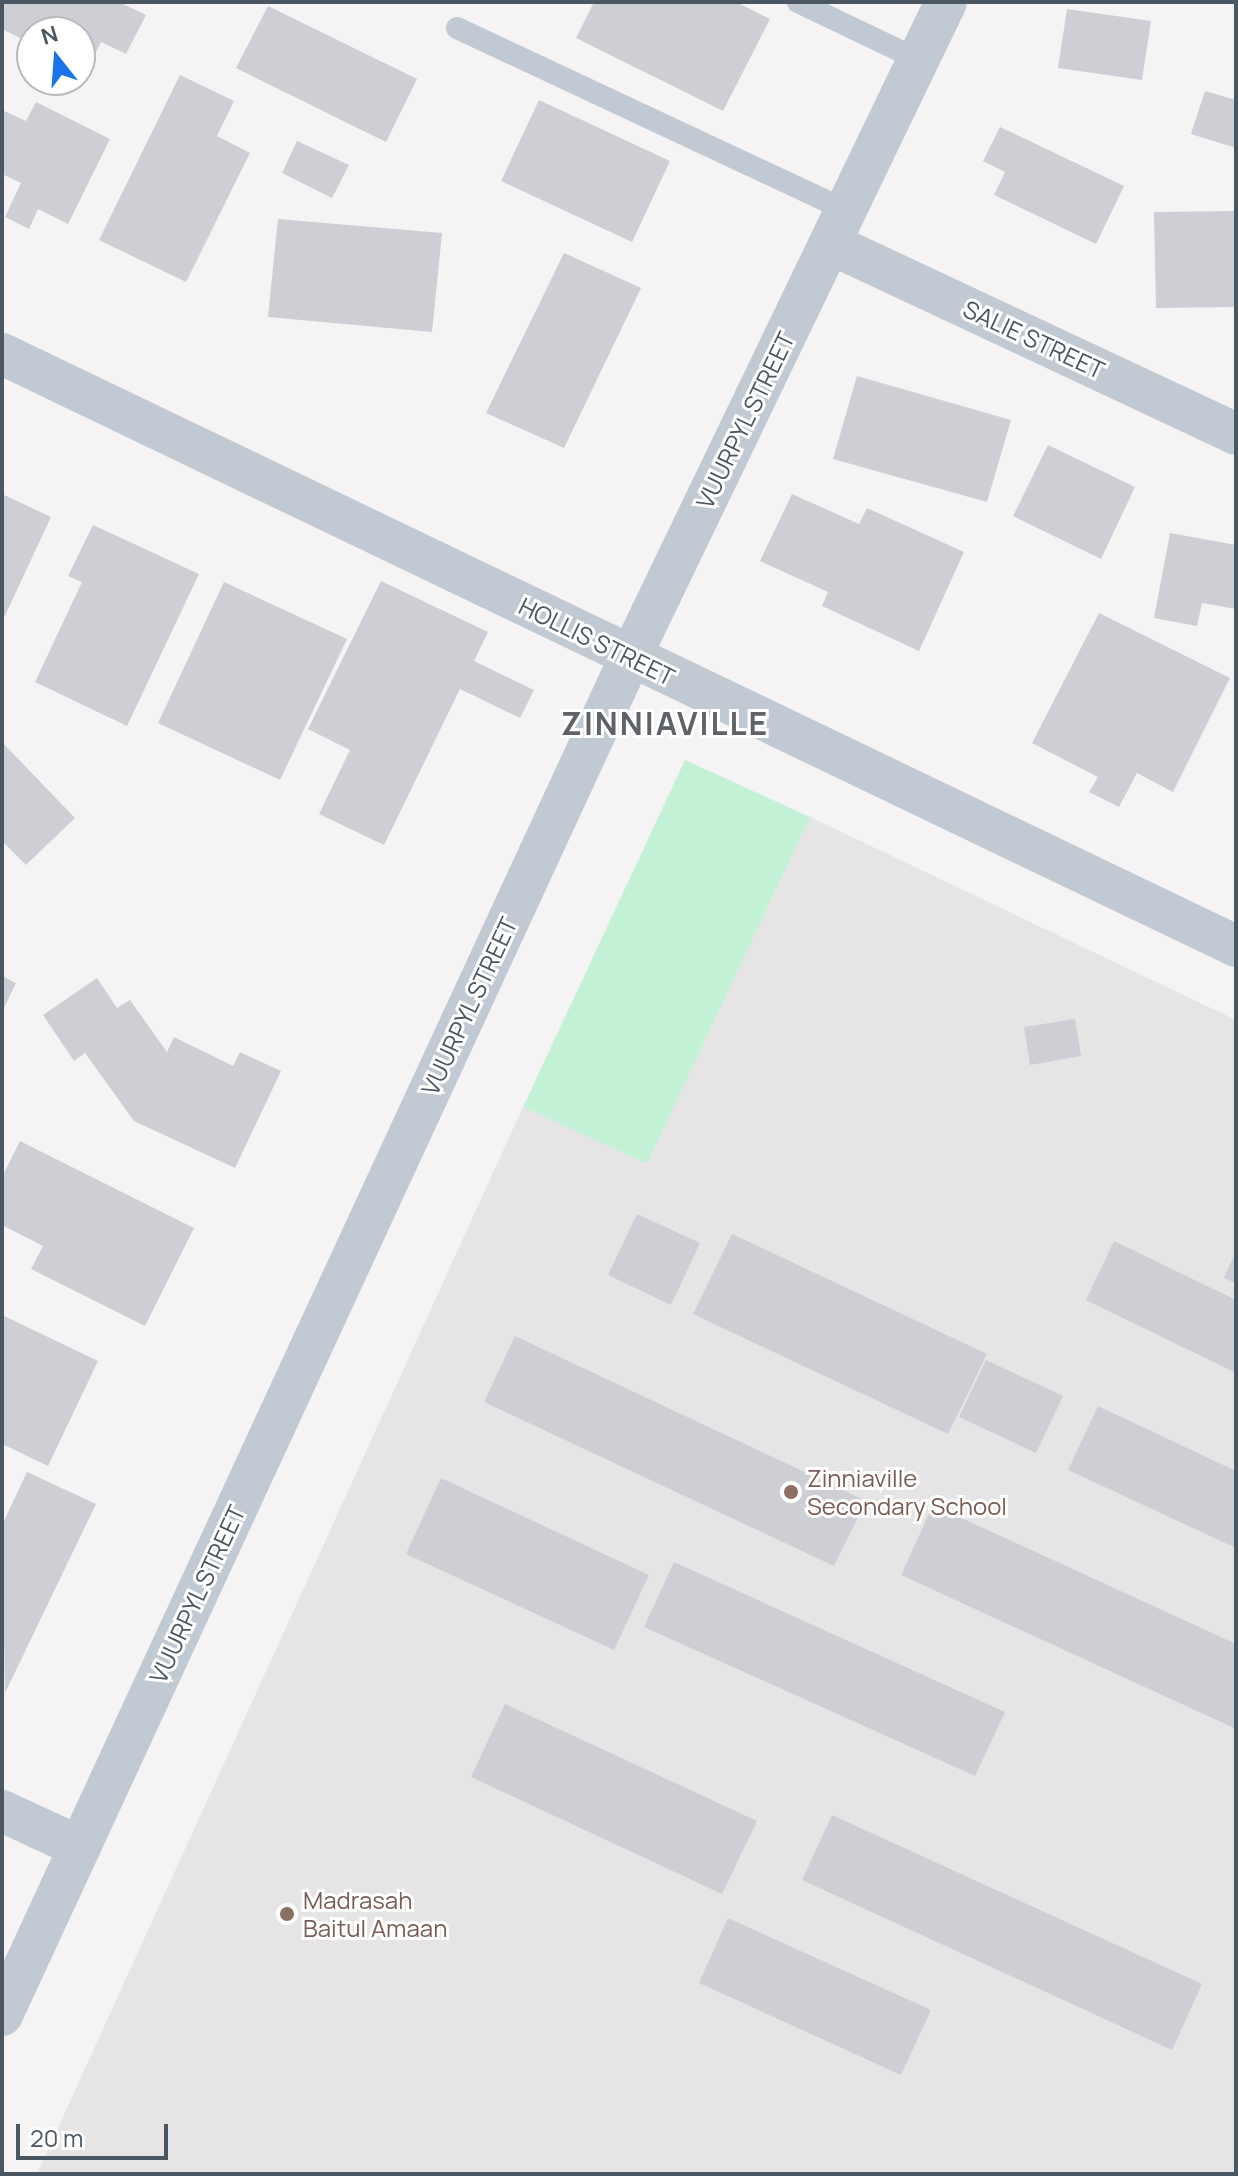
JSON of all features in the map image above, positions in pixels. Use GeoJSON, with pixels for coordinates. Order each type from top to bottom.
{"type":"FeatureCollection","features":[{"type":"Feature","properties":{"kind":"street","name":"VUURPYL STREET"},"geometry":{"type":"LineString","coordinates":[[2,2015],[630,658],[946,2]]}},
{"type":"Feature","properties":{"kind":"street","name":"SALIE STREET"},"geometry":{"type":"LineString","coordinates":[[839,227],[1236,434]]}},
{"type":"Feature","properties":{"kind":"street","name":"HOLLIS STREET"},"geometry":{"type":"LineString","coordinates":[[2,354],[630,658],[1236,946]]}},
{"type":"Feature","properties":{"kind":"street"},"geometry":{"type":"LineString","coordinates":[[2,1811],[80,1847]]}},
{"type":"Feature","properties":{"kind":"lane"},"geometry":{"type":"LineString","coordinates":[[798,2],[919,60]]}},
{"type":"Feature","properties":{"kind":"lane"},"geometry":{"type":"LineString","coordinates":[[457,28],[839,227]]}},
{"type":"Feature","properties":{"kind":"shaded area","name":"Zinniaville Secondary School"},"geometry":{"type":"Polygon","coordinates":[[[810,817],[1236,1020],[1236,2174],[37,2174],[523,1107],[647,1164],[810,817]]]}},
{"type":"Feature","properties":{"kind":"green space"},"geometry":{"type":"Polygon","coordinates":[[[685,760],[810,817],[647,1164],[523,1107],[685,760]]]}},
{"type":"Feature","properties":{"kind":"building"},"geometry":{"type":"Polygon","coordinates":[[[2,2],[119,2],[146,15],[126,54],[101,42],[96,52],[96,16],[16,16],[16,36],[2,29],[2,2]]]}},
{"type":"Feature","properties":{"kind":"building"},"geometry":{"type":"Polygon","coordinates":[[[594,2],[736,2],[770,19],[723,111],[576,38],[594,2]]]}},
{"type":"Feature","properties":{"kind":"building"},"geometry":{"type":"Polygon","coordinates":[[[268,6],[417,79],[386,142],[236,68],[268,6]]]}},
{"type":"Feature","properties":{"kind":"building"},"geometry":{"type":"Polygon","coordinates":[[[1067,9],[1151,21],[1142,80],[1058,68],[1067,9]]]}},
{"type":"Feature","properties":{"kind":"building"},"geometry":{"type":"Polygon","coordinates":[[[180,75],[234,101],[217,136],[250,153],[186,282],[99,240],[180,75]]]}},
{"type":"Feature","properties":{"kind":"building"},"geometry":{"type":"Polygon","coordinates":[[[1205,91],[1236,100],[1236,148],[1191,134],[1205,91]]]}},
{"type":"Feature","properties":{"kind":"building"},"geometry":{"type":"Polygon","coordinates":[[[539,100],[670,161],[632,242],[501,181],[539,100]]]}},
{"type":"Feature","properties":{"kind":"building"},"geometry":{"type":"Polygon","coordinates":[[[36,102],[110,139],[68,224],[38,209],[29,229],[5,217],[21,183],[2,174],[2,110],[26,121],[36,102]]]}},
{"type":"Feature","properties":{"kind":"building"},"geometry":{"type":"Polygon","coordinates":[[[1000,127],[1124,186],[1096,244],[994,195],[1005,172],[983,161],[1000,127]]]}},
{"type":"Feature","properties":{"kind":"building"},"geometry":{"type":"Polygon","coordinates":[[[297,141],[349,165],[332,198],[282,173],[297,141]]]}},
{"type":"Feature","properties":{"kind":"building"},"geometry":{"type":"Polygon","coordinates":[[[1236,211],[1236,307],[1156,308],[1154,212],[1236,211]]]}},
{"type":"Feature","properties":{"kind":"building"},"geometry":{"type":"Polygon","coordinates":[[[278,219],[442,233],[432,332],[268,317],[278,219]]]}},
{"type":"Feature","properties":{"kind":"building"},"geometry":{"type":"Polygon","coordinates":[[[564,253],[641,288],[564,448],[486,413],[564,253]]]}},
{"type":"Feature","properties":{"kind":"building"},"geometry":{"type":"Polygon","coordinates":[[[857,376],[1011,420],[987,502],[833,459],[857,376]]]}},
{"type":"Feature","properties":{"kind":"building"},"geometry":{"type":"Polygon","coordinates":[[[1048,445],[1135,487],[1101,559],[1013,516],[1048,445]]]}},
{"type":"Feature","properties":{"kind":"building"},"geometry":{"type":"Polygon","coordinates":[[[2,494],[51,517],[2,622],[2,494]]]}},
{"type":"Feature","properties":{"kind":"building"},"geometry":{"type":"Polygon","coordinates":[[[792,494],[859,524],[867,508],[964,552],[919,651],[822,606],[828,592],[760,561],[792,494]]]}},
{"type":"Feature","properties":{"kind":"building"},"geometry":{"type":"Polygon","coordinates":[[[93,525],[199,574],[127,726],[35,682],[82,582],[68,576],[93,525]]]}},
{"type":"Feature","properties":{"kind":"building"},"geometry":{"type":"Polygon","coordinates":[[[1170,533],[1236,545],[1236,609],[1202,603],[1197,626],[1154,618],[1170,533]]]}},
{"type":"Feature","properties":{"kind":"building"},"geometry":{"type":"Polygon","coordinates":[[[381,581],[488,632],[474,661],[534,690],[520,718],[460,689],[384,845],[319,814],[350,750],[308,729],[381,581]]]}},
{"type":"Feature","properties":{"kind":"building"},"geometry":{"type":"Polygon","coordinates":[[[224,582],[347,639],[280,780],[158,723],[224,582]]]}},
{"type":"Feature","properties":{"kind":"building"},"geometry":{"type":"Polygon","coordinates":[[[1099,613],[1230,678],[1173,792],[1137,773],[1119,807],[1089,792],[1098,777],[1032,743],[1099,613]]]}},
{"type":"Feature","properties":{"kind":"building"},"geometry":{"type":"Polygon","coordinates":[[[2,742],[75,818],[26,865],[2,841],[2,742]]]}},
{"type":"Feature","properties":{"kind":"building"},"geometry":{"type":"Polygon","coordinates":[[[2,976],[16,983],[2,1012],[2,976]]]}},
{"type":"Feature","properties":{"kind":"building"},"geometry":{"type":"Polygon","coordinates":[[[97,978],[117,1008],[130,1000],[167,1052],[174,1037],[233,1066],[240,1052],[281,1071],[235,1168],[134,1121],[85,1053],[74,1061],[43,1015],[97,978]]]}},
{"type":"Feature","properties":{"kind":"building"},"geometry":{"type":"Polygon","coordinates":[[[1075,1019],[1081,1056],[1030,1065],[1024,1027],[1075,1019]]]}},
{"type":"Feature","properties":{"kind":"building"},"geometry":{"type":"Polygon","coordinates":[[[20,1141],[194,1228],[145,1326],[31,1269],[43,1246],[2,1225],[2,1177],[20,1141]]]}},
{"type":"Feature","properties":{"kind":"building"},"geometry":{"type":"Polygon","coordinates":[[[637,1214],[700,1243],[671,1305],[608,1275],[637,1214]]]}},
{"type":"Feature","properties":{"kind":"building"},"geometry":{"type":"Polygon","coordinates":[[[732,1234],[987,1354],[948,1434],[693,1314],[732,1234]]]}},
{"type":"Feature","properties":{"kind":"building"},"geometry":{"type":"Polygon","coordinates":[[[1114,1241],[1236,1300],[1236,1373],[1086,1300],[1114,1241]]]}},
{"type":"Feature","properties":{"kind":"building"},"geometry":{"type":"Polygon","coordinates":[[[1236,1251],[1236,1283],[1224,1278],[1236,1251]]]}},
{"type":"Feature","properties":{"kind":"building"},"geometry":{"type":"Polygon","coordinates":[[[2,1315],[98,1361],[48,1466],[2,1444],[2,1315]]]}},
{"type":"Feature","properties":{"kind":"building"},"geometry":{"type":"Polygon","coordinates":[[[515,1336],[866,1501],[834,1566],[484,1402],[515,1336]]]}},
{"type":"Feature","properties":{"kind":"building"},"geometry":{"type":"Polygon","coordinates":[[[986,1360],[1063,1396],[1036,1453],[959,1417],[986,1360]]]}},
{"type":"Feature","properties":{"kind":"building"},"geometry":{"type":"Polygon","coordinates":[[[1098,1406],[1236,1471],[1236,1548],[1068,1470],[1098,1406]]]}},
{"type":"Feature","properties":{"kind":"building"},"geometry":{"type":"Polygon","coordinates":[[[27,1472],[96,1504],[5,1693],[2,1525],[27,1472]]]}},
{"type":"Feature","properties":{"kind":"building"},"geometry":{"type":"Polygon","coordinates":[[[441,1478],[649,1575],[614,1650],[406,1554],[441,1478]]]}},
{"type":"Feature","properties":{"kind":"building"},"geometry":{"type":"Polygon","coordinates":[[[933,1505],[1236,1644],[1236,1729],[901,1575],[933,1505]]]}},
{"type":"Feature","properties":{"kind":"building"},"geometry":{"type":"Polygon","coordinates":[[[674,1562],[1005,1712],[975,1776],[644,1627],[674,1562]]]}},
{"type":"Feature","properties":{"kind":"building"},"geometry":{"type":"Polygon","coordinates":[[[505,1704],[757,1821],[722,1894],[471,1777],[505,1704]]]}},
{"type":"Feature","properties":{"kind":"building"},"geometry":{"type":"Polygon","coordinates":[[[832,1815],[1202,1984],[1172,2050],[802,1880],[832,1815]]]}},
{"type":"Feature","properties":{"kind":"building"},"geometry":{"type":"Polygon","coordinates":[[[728,1918],[931,2010],[901,2075],[699,1983],[728,1918]]]}},
{"type":"Feature","properties":{"kind":"place","name":"Zinniaville Secondary School"},"geometry":{"type":"Point","coordinates":[791,1492]}},
{"type":"Feature","properties":{"kind":"place","name":"Madrasah Baitul Amaan"},"geometry":{"type":"Point","coordinates":[287,1914]}},
{"type":"Feature","properties":{"kind":"district","name":"ZINNIAVILLE"},"geometry":{"type":"Point","coordinates":[665,723]}}]}
